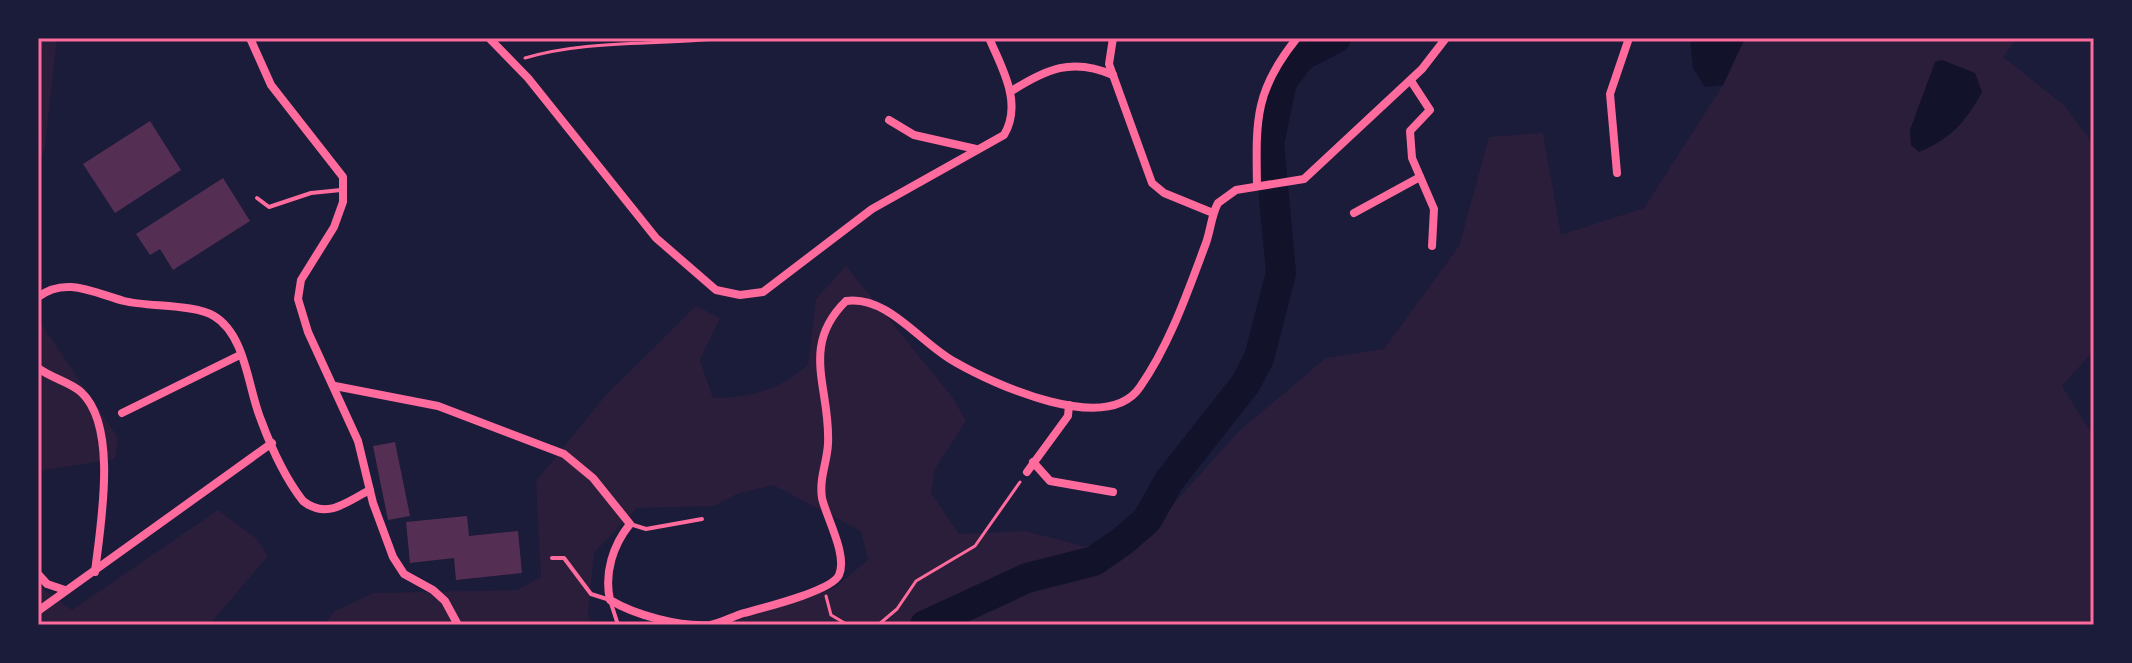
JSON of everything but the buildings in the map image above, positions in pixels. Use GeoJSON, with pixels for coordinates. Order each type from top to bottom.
{"type":"FeatureCollection","features":[{"type":"Feature","properties":{"kind":"street"},"geometry":{"type":"LineString","coordinates":[[250,38],[271,85],[343,177],[343,202],[334,227],[301,280],[298,299],[308,332],[358,441],[370,490],[393,557],[404,574],[433,590],[445,601],[458,625]]}},
{"type":"Feature","properties":{"kind":"street"},"geometry":{"type":"LineString","coordinates":[[489,38],[514,64],[656,238],[716,290],[740,295],[763,292],[872,209],[1004,135],[1012,122],[1010,92],[989,38]]}},
{"type":"Feature","properties":{"kind":"street"},"geometry":{"type":"LineString","coordinates":[[1113,38],[1109,64],[1152,183],[1164,193],[1213,213]]}},
{"type":"Feature","properties":{"kind":"street"},"geometry":{"type":"LineString","coordinates":[[1257,186],[1256,125],[1271,70],[1297,38]]}},
{"type":"Feature","properties":{"kind":"street"},"geometry":{"type":"LineString","coordinates":[[335,386],[438,406],[564,454],[593,478],[630,524],[611,562],[607,585],[610,600],[626,609],[712,625],[824,586],[839,575],[840,564],[821,485],[828,445],[819,356],[825,325],[846,301],[857,299],[887,313],[955,362],[1024,393],[1097,410],[1119,403],[1139,389],[1188,290],[1218,203],[1236,190],[1304,179],[1411,81],[1446,38]]}},
{"type":"Feature","properties":{"kind":"street"},"geometry":{"type":"LineString","coordinates":[[1617,173],[1610,94],[1629,38]]}},
{"type":"Feature","properties":{"kind":"street"},"geometry":{"type":"LineString","coordinates":[[1010,92],[1055,67],[1075,64],[1113,76]]}},
{"type":"Feature","properties":{"kind":"street"},"geometry":{"type":"LineString","coordinates":[[1411,81],[1430,110],[1410,131],[1412,158],[1434,209],[1432,246]]}},
{"type":"Feature","properties":{"kind":"street"},"geometry":{"type":"LineString","coordinates":[[889,120],[914,135],[977,149]]}},
{"type":"Feature","properties":{"kind":"street"},"geometry":{"type":"LineString","coordinates":[[1354,213],[1420,177]]}},
{"type":"Feature","properties":{"kind":"street"},"geometry":{"type":"LineString","coordinates":[[38,297],[64,285],[127,302],[212,314],[226,326],[240,355],[272,443],[294,489],[313,509],[326,512],[370,490]]}},
{"type":"Feature","properties":{"kind":"street"},"geometry":{"type":"LineString","coordinates":[[122,413],[240,355]]}},
{"type":"Feature","properties":{"kind":"street"},"geometry":{"type":"LineString","coordinates":[[38,368],[80,391],[97,423],[104,466],[95,572]]}},
{"type":"Feature","properties":{"kind":"street"},"geometry":{"type":"LineString","coordinates":[[1027,472],[1068,416],[1069,405]]}},
{"type":"Feature","properties":{"kind":"street"},"geometry":{"type":"LineString","coordinates":[[38,611],[65,590],[77,586],[272,443]]}},
{"type":"Feature","properties":{"kind":"street"},"geometry":{"type":"LineString","coordinates":[[1033,462],[1050,481],[1113,492]]}},
{"type":"Feature","properties":{"kind":"street"},"geometry":{"type":"LineString","coordinates":[[38,574],[47,584],[65,590]]}},
{"type":"Feature","properties":{"kind":"lane"},"geometry":{"type":"LineString","coordinates":[[257,198],[269,207],[311,193],[343,190]]}},
{"type":"Feature","properties":{"kind":"lane"},"geometry":{"type":"LineString","coordinates":[[630,524],[646,529],[702,519]]}},
{"type":"Feature","properties":{"kind":"lane"},"geometry":{"type":"LineString","coordinates":[[552,558],[564,558],[591,594],[610,600],[618,625]]}},
{"type":"Feature","properties":{"kind":"path"},"geometry":{"type":"LineString","coordinates":[[514,64],[576,46],[685,44],[723,38]]}},
{"type":"Feature","properties":{"kind":"path"},"geometry":{"type":"LineString","coordinates":[[878,625],[897,609],[916,581],[975,546],[1027,472]]}},
{"type":"Feature","properties":{"kind":"path"},"geometry":{"type":"LineString","coordinates":[[824,586],[831,615],[848,625]]}},
{"type":"Feature","properties":{"kind":"shaded area"},"geometry":{"type":"Polygon","coordinates":[[[38,38],[57,38],[45,147],[38,169],[38,38]]]}},
{"type":"Feature","properties":{"kind":"shaded area"},"geometry":{"type":"Polygon","coordinates":[[[1690,38],[1745,38],[1723,85],[1705,87],[1693,68],[1690,38]]]}},
{"type":"Feature","properties":{"kind":"shaded area"},"geometry":{"type":"Polygon","coordinates":[[[1745,38],[2017,38],[2003,57],[2064,105],[2094,145],[2094,350],[2062,386],[2094,437],[2094,625],[723,625],[834,588],[868,560],[861,531],[773,485],[737,494],[714,506],[637,508],[594,553],[588,615],[593,625],[324,625],[335,611],[373,593],[517,590],[541,577],[536,481],[605,396],[696,306],[720,318],[700,360],[713,398],[752,394],[786,381],[808,365],[816,299],[846,266],[953,398],[966,421],[935,469],[931,493],[959,534],[1025,531],[1126,557],[1239,431],[1326,358],[1384,349],[1459,246],[1489,137],[1543,133],[1561,235],[1644,208],[1723,85],[1745,38]]]}},
{"type":"Feature","properties":{"kind":"shaded area"},"geometry":{"type":"Polygon","coordinates":[[[1942,60],[1975,73],[1982,92],[1956,128],[1919,152],[1911,145],[1910,130],[1935,62],[1942,60]]]}},
{"type":"Feature","properties":{"kind":"shaded area"},"geometry":{"type":"Polygon","coordinates":[[[38,319],[118,438],[115,459],[38,471],[38,319]]]}},
{"type":"Feature","properties":{"kind":"shaded area"},"geometry":{"type":"Polygon","coordinates":[[[218,510],[256,538],[268,556],[209,625],[38,625],[38,585],[72,610],[218,510]]]}},
{"type":"Feature","properties":{"kind":"waterway"},"geometry":{"type":"LineString","coordinates":[[925,625],[1027,578],[1094,561],[1124,540],[1147,520],[1169,481],[1246,383],[1259,358],[1281,273],[1269,143],[1282,82],[1300,57],[1336,38]]}}]}
